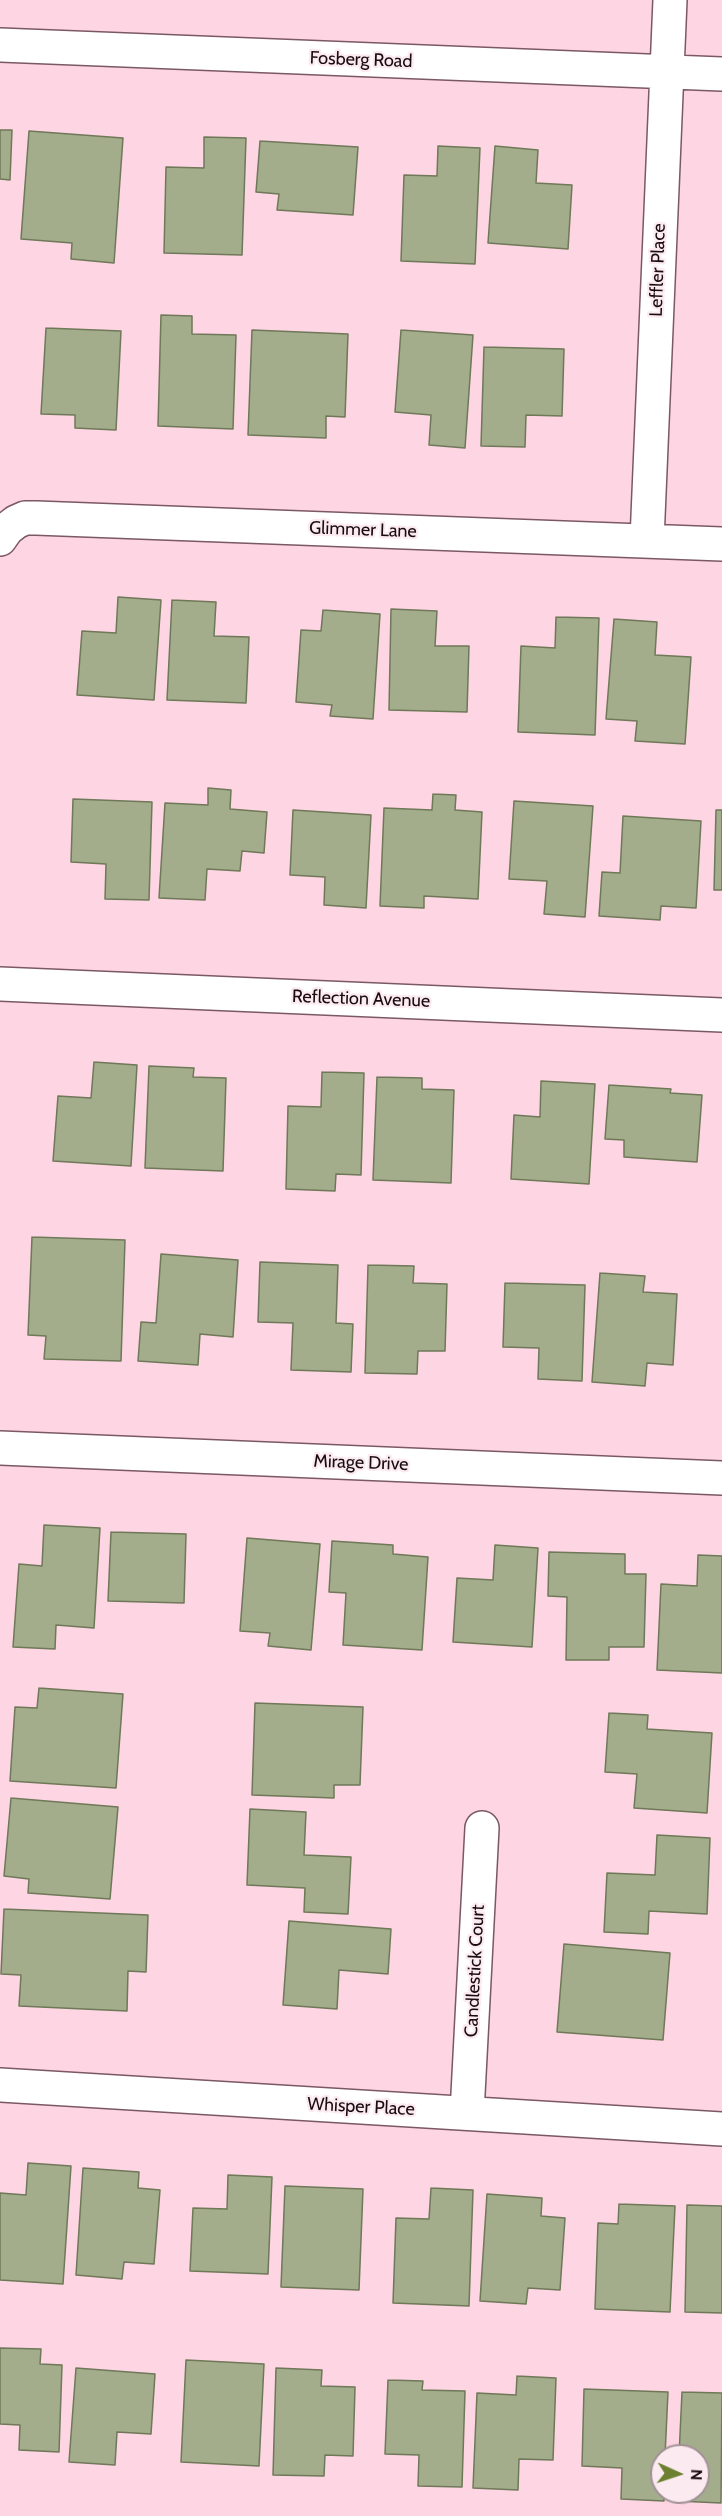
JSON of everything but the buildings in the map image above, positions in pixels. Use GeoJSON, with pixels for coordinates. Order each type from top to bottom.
{"type":"FeatureCollection","features":[{"type":"Feature","properties":{"kind":"street","name":"Leffler Place"},"geometry":{"type":"LineString","coordinates":[[647,540],[670,0]]}},
{"type":"Feature","properties":{"kind":"street","name":"Fosberg Road"},"geometry":{"type":"LineString","coordinates":[[0,45],[722,75]]}},
{"type":"Feature","properties":{"kind":"street","name":"Glimmer Lane"},"geometry":{"type":"LineString","coordinates":[[4,534],[25,518],[36,518],[722,544]]}},
{"type":"Feature","properties":{"kind":"street","name":"Reflection Avenue"},"geometry":{"type":"LineString","coordinates":[[0,984],[722,1015]]}},
{"type":"Feature","properties":{"kind":"street","name":"Mirage Drive"},"geometry":{"type":"LineString","coordinates":[[0,1448],[722,1478]]}},
{"type":"Feature","properties":{"kind":"street","name":"Candlestick Court"},"geometry":{"type":"LineString","coordinates":[[467,2113],[482,1828]]}},
{"type":"Feature","properties":{"kind":"street","name":"Whisper Place"},"geometry":{"type":"LineString","coordinates":[[0,2085],[722,2128]]}}]}
